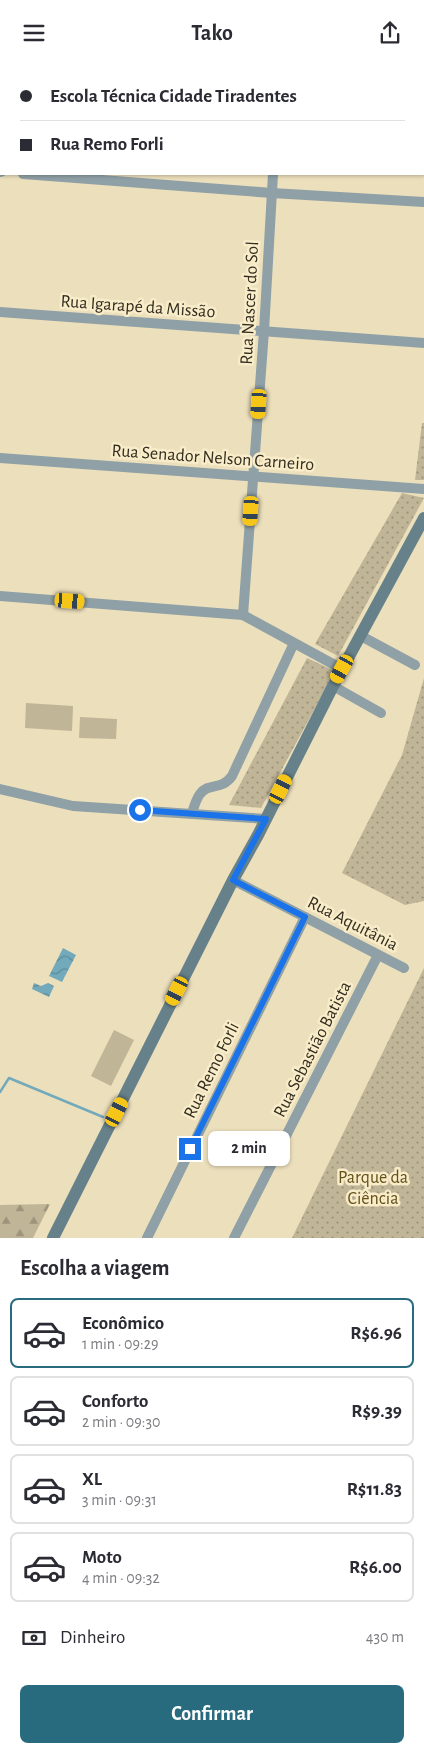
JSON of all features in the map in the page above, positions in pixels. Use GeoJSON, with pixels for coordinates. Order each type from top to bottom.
{"type":"FeatureCollection","features":[{"type":"Feature","properties":{"kind":"main road"},"geometry":{"type":"LineString","coordinates":[[54,1238],[333,685],[424,519]]}},
{"type":"Feature","properties":{"kind":"street"},"geometry":{"type":"LineString","coordinates":[[36,175],[272,193],[424,202]]}},
{"type":"Feature","properties":{"kind":"street","name":"Rua Nascer do Sol"},"geometry":{"type":"LineString","coordinates":[[243,615],[264,331],[273,175]]}},
{"type":"Feature","properties":{"kind":"street","name":"Rua Igarapé da Missão"},"geometry":{"type":"LineString","coordinates":[[0,312],[424,343]]}},
{"type":"Feature","properties":{"kind":"street","name":"Rua Senador Nelson Carneiro"},"geometry":{"type":"LineString","coordinates":[[0,458],[424,489]]}},
{"type":"Feature","properties":{"kind":"street"},"geometry":{"type":"LineString","coordinates":[[0,596],[243,615],[342,669]]}},
{"type":"Feature","properties":{"kind":"street"},"geometry":{"type":"LineString","coordinates":[[361,636],[415,665]]}},
{"type":"Feature","properties":{"kind":"street"},"geometry":{"type":"LineString","coordinates":[[192,813],[198,796],[202,791],[224,784],[232,776],[294,643]]}},
{"type":"Feature","properties":{"kind":"street"},"geometry":{"type":"LineString","coordinates":[[333,685],[381,713]]}},
{"type":"Feature","properties":{"kind":"street"},"geometry":{"type":"LineString","coordinates":[[0,789],[73,806],[266,819]]}},
{"type":"Feature","properties":{"kind":"street","name":"Rua Aquitânia"},"geometry":{"type":"LineString","coordinates":[[233,880],[404,968]]}},
{"type":"Feature","properties":{"kind":"street","name":"Rua Remo Forli"},"geometry":{"type":"LineString","coordinates":[[147,1238],[305,917]]}},
{"type":"Feature","properties":{"kind":"street","name":"Rua Sebastião Batista"},"geometry":{"type":"LineString","coordinates":[[234,1238],[378,955]]}},
{"type":"Feature","properties":{"kind":"green space"},"geometry":{"type":"Polygon","coordinates":[[[422,423],[424,423],[424,480],[415,480],[422,423]]]}},
{"type":"Feature","properties":{"kind":"green space"},"geometry":{"type":"Polygon","coordinates":[[[402,493],[424,498],[338,656],[315,644],[402,493]]]}},
{"type":"Feature","properties":{"kind":"green space"},"geometry":{"type":"Polygon","coordinates":[[[307,658],[335,671],[261,808],[229,805],[307,658]]]}},
{"type":"Feature","properties":{"kind":"green space"},"geometry":{"type":"Polygon","coordinates":[[[424,678],[424,901],[405,905],[342,873],[402,755],[424,678]]]}},
{"type":"Feature","properties":{"kind":"green space"},"geometry":{"type":"Polygon","coordinates":[[[26,703],[73,706],[72,731],[25,728],[26,703]]]}},
{"type":"Feature","properties":{"kind":"green space"},"geometry":{"type":"Polygon","coordinates":[[[80,717],[117,719],[116,739],[79,738],[80,717]]]}},
{"type":"Feature","properties":{"kind":"green space","name":"Parque da Ciência"},"geometry":{"type":"Polygon","coordinates":[[[424,968],[424,1238],[292,1238],[424,968]]]}},
{"type":"Feature","properties":{"kind":"green space"},"geometry":{"type":"Polygon","coordinates":[[[114,1030],[134,1040],[111,1086],[91,1076],[114,1030]]]}},
{"type":"Feature","properties":{"kind":"green space"},"geometry":{"type":"Polygon","coordinates":[[[50,1204],[33,1238],[0,1238],[0,1205],[50,1204]]]}},
{"type":"Feature","properties":{"kind":"water"},"geometry":{"type":"Polygon","coordinates":[[[63,948],[76,955],[62,982],[49,976],[63,948]]]}},
{"type":"Feature","properties":{"kind":"water"},"geometry":{"type":"Polygon","coordinates":[[[34,983],[41,986],[48,983],[54,986],[49,997],[32,989],[34,983]]]}},
{"type":"Feature","properties":{"kind":"waterway"},"geometry":{"type":"LineString","coordinates":[[0,1092],[9,1078],[103,1117]]}},
{"type":"Feature","properties":{"kind":"route"},"geometry":{"type":"LineString","coordinates":[[140,810],[266,819],[233,880],[305,917],[190,1149]]}}]}
